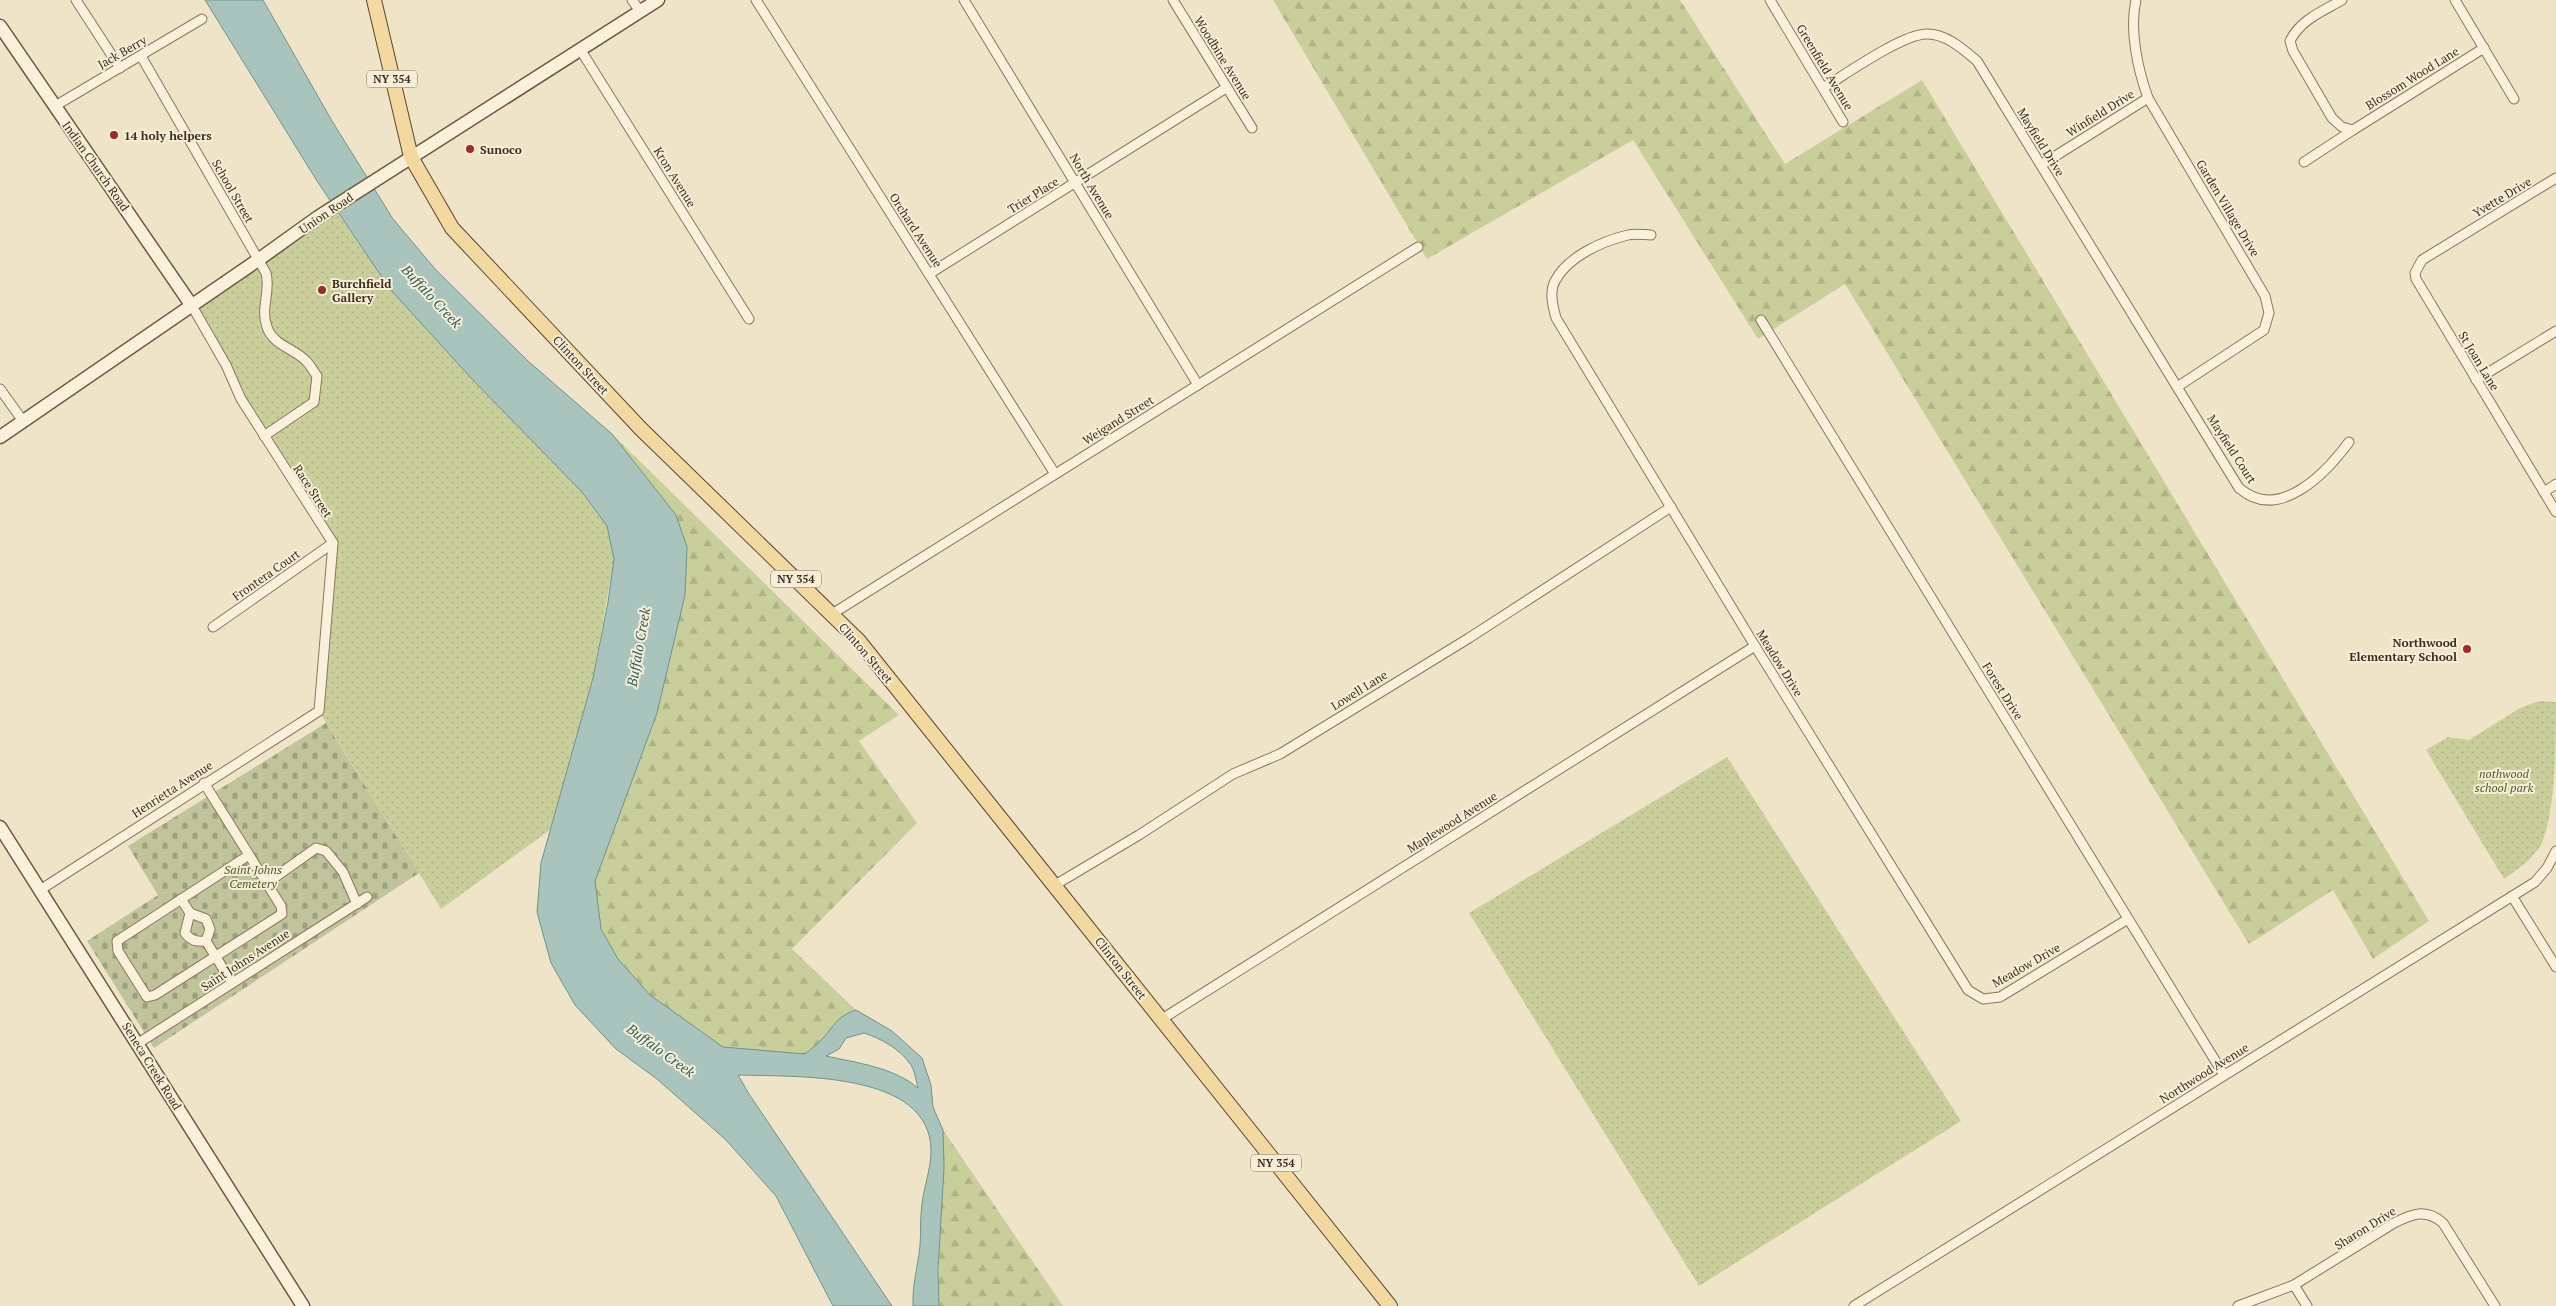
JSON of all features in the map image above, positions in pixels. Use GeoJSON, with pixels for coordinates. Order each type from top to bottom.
{"type":"FeatureCollection","features":[{"type":"Feature","properties":{"kind":"main road","name":"Clinton Street"},"geometry":{"type":"LineString","coordinates":[[374,0],[411,158],[452,228],[641,429],[859,641],[1390,1306]]}},
{"type":"Feature","properties":{"kind":"street"},"geometry":{"type":"LineString","coordinates":[[76,0],[120,68]]}},
{"type":"Feature","properties":{"kind":"street"},"geometry":{"type":"LineString","coordinates":[[632,0],[640,11]]}},
{"type":"Feature","properties":{"kind":"street","name":"Union Road"},"geometry":{"type":"LineString","coordinates":[[0,437],[192,306],[318,217],[658,0]]}},
{"type":"Feature","properties":{"kind":"street","name":"Orchard Avenue"},"geometry":{"type":"LineString","coordinates":[[756,0],[1055,474]]}},
{"type":"Feature","properties":{"kind":"street","name":"North Avenue"},"geometry":{"type":"LineString","coordinates":[[964,0],[1198,385]]}},
{"type":"Feature","properties":{"kind":"street","name":"Woodbine Avenue"},"geometry":{"type":"LineString","coordinates":[[1173,0],[1252,128]]}},
{"type":"Feature","properties":{"kind":"street","name":"Greenfield Avenue"},"geometry":{"type":"LineString","coordinates":[[1770,0],[1843,122]]}},
{"type":"Feature","properties":{"kind":"street","name":"Garden Village Drive"},"geometry":{"type":"LineString","coordinates":[[2136,0],[2135,37],[2138,68],[2148,98],[2265,296],[2269,306],[2264,330],[2177,387]]}},
{"type":"Feature","properties":{"kind":"street"},"geometry":{"type":"LineString","coordinates":[[2342,0],[2295,30],[2290,41],[2292,51],[2332,118],[2342,127],[2353,130]]}},
{"type":"Feature","properties":{"kind":"street"},"geometry":{"type":"LineString","coordinates":[[2455,0],[2514,99]]}},
{"type":"Feature","properties":{"kind":"street","name":"Jack Berry"},"geometry":{"type":"LineString","coordinates":[[55,106],[202,20]]}},
{"type":"Feature","properties":{"kind":"street","name":"Indian Church Road"},"geometry":{"type":"LineString","coordinates":[[0,26],[192,306]]}},
{"type":"Feature","properties":{"kind":"street","name":"Mayfield Drive"},"geometry":{"type":"LineString","coordinates":[[1823,88],[1910,38],[1927,34],[1941,37],[1961,47],[1977,61],[2177,387]]}},
{"type":"Feature","properties":{"kind":"street","name":"Blossom Wood Lane"},"geometry":{"type":"LineString","coordinates":[[2304,162],[2484,48]]}},
{"type":"Feature","properties":{"kind":"street","name":"Kron Avenue"},"geometry":{"type":"LineString","coordinates":[[580,49],[748,319]]}},
{"type":"Feature","properties":{"kind":"street","name":"School Street"},"geometry":{"type":"LineString","coordinates":[[141,56],[268,279],[264,307],[267,328],[281,346],[305,360],[317,376],[314,402],[264,436]]}},
{"type":"Feature","properties":{"kind":"street","name":"Trier Place"},"geometry":{"type":"LineString","coordinates":[[929,274],[1226,88]]}},
{"type":"Feature","properties":{"kind":"street","name":"Winfield Drive"},"geometry":{"type":"LineString","coordinates":[[2040,165],[2148,98]]}},
{"type":"Feature","properties":{"kind":"street","name":"Yvette Drive"},"geometry":{"type":"LineString","coordinates":[[2461,236],[2556,178]]}},
{"type":"Feature","properties":{"kind":"street","name":"Meadow Drive"},"geometry":{"type":"LineString","coordinates":[[1651,235],[1630,234],[1597,246],[1568,264],[1554,282],[1552,301],[1556,318],[1755,646],[1968,990],[1983,999],[2000,997],[2128,919]]}},
{"type":"Feature","properties":{"kind":"street","name":"St Joan Lane"},"geometry":{"type":"LineString","coordinates":[[2461,236],[2422,260],[2415,273],[2416,279],[2556,512]]}},
{"type":"Feature","properties":{"kind":"street","name":"Weigand Street"},"geometry":{"type":"LineString","coordinates":[[832,614],[1418,247]]}},
{"type":"Feature","properties":{"kind":"street","name":"Race Street"},"geometry":{"type":"LineString","coordinates":[[192,306],[226,365],[241,399],[333,543]]}},
{"type":"Feature","properties":{"kind":"street","name":"Forest Drive"},"geometry":{"type":"LineString","coordinates":[[1761,320],[2224,1075]]}},
{"type":"Feature","properties":{"kind":"street"},"geometry":{"type":"LineString","coordinates":[[2476,380],[2556,331]]}},
{"type":"Feature","properties":{"kind":"street","name":"Mayfield Court"},"geometry":{"type":"LineString","coordinates":[[2177,387],[2239,488],[2257,500],[2283,498],[2296,492],[2330,467],[2349,442]]}},
{"type":"Feature","properties":{"kind":"street"},"geometry":{"type":"LineString","coordinates":[[0,389],[23,421]]}},
{"type":"Feature","properties":{"kind":"street"},"geometry":{"type":"LineString","coordinates":[[2544,492],[2556,484]]}},
{"type":"Feature","properties":{"kind":"street","name":"Lowell Lane"},"geometry":{"type":"LineString","coordinates":[[1055,885],[1140,835],[1234,774],[1280,754],[1469,638],[1671,507]]}},
{"type":"Feature","properties":{"kind":"street","name":"Frontera Court"},"geometry":{"type":"LineString","coordinates":[[213,627],[333,543]]}},
{"type":"Feature","properties":{"kind":"street","name":"Henrietta Avenue"},"geometry":{"type":"LineString","coordinates":[[40,890],[319,711],[333,543]]}},
{"type":"Feature","properties":{"kind":"street","name":"Maplewood Avenue"},"geometry":{"type":"LineString","coordinates":[[1162,1019],[1755,646]]}},
{"type":"Feature","properties":{"kind":"street"},"geometry":{"type":"LineString","coordinates":[[204,783],[281,906],[282,914],[155,995],[147,997],[118,952],[117,941],[249,855]]}},
{"type":"Feature","properties":{"kind":"street","name":"Seneca Creek Road"},"geometry":{"type":"LineString","coordinates":[[0,827],[303,1306]]}},
{"type":"Feature","properties":{"kind":"street"},"geometry":{"type":"LineString","coordinates":[[267,883],[316,848],[326,851],[343,872],[357,904]]}},
{"type":"Feature","properties":{"kind":"street","name":"Northwood Avenue"},"geometry":{"type":"LineString","coordinates":[[1854,1306],[2535,882],[2547,868],[2556,851]]}},
{"type":"Feature","properties":{"kind":"street"},"geometry":{"type":"LineString","coordinates":[[2512,896],[2556,967]]}},
{"type":"Feature","properties":{"kind":"street","name":"Saint Johns Avenue"},"geometry":{"type":"LineString","coordinates":[[137,1044],[367,897]]}},
{"type":"Feature","properties":{"kind":"street"},"geometry":{"type":"LineString","coordinates":[[180,899],[190,913],[206,919],[210,929],[206,941]]}},
{"type":"Feature","properties":{"kind":"street"},"geometry":{"type":"LineString","coordinates":[[190,913],[185,933],[190,939],[198,942],[206,941]]}},
{"type":"Feature","properties":{"kind":"street"},"geometry":{"type":"LineString","coordinates":[[206,941],[232,984]]}},
{"type":"Feature","properties":{"kind":"street","name":"Sharon Drive"},"geometry":{"type":"LineString","coordinates":[[2238,1306],[2294,1285],[2394,1223],[2410,1215],[2420,1213],[2430,1214],[2443,1223],[2495,1306]]}},
{"type":"Feature","properties":{"kind":"street"},"geometry":{"type":"LineString","coordinates":[[2294,1285],[2307,1306]]}},
{"type":"Feature","properties":{"kind":"green space"},"geometry":{"type":"Polygon","coordinates":[[[1273,0],[1680,0],[1785,164],[1922,80],[2429,921],[2373,959],[2333,890],[2249,944],[1845,284],[1758,339],[1633,140],[1427,259],[1273,0]]]}},
{"type":"Feature","properties":{"kind":"green space"},"geometry":{"type":"Polygon","coordinates":[[[335,209],[390,289],[582,492],[607,526],[614,559],[593,678],[550,830],[441,909],[319,711],[333,543],[293,483],[192,306],[335,209]]]}},
{"type":"Feature","properties":{"kind":"green space"},"geometry":{"type":"Polygon","coordinates":[[[612,434],[899,715],[859,741],[917,823],[792,949],[856,1010],[840,1018],[821,1040],[805,1054],[723,1047],[650,995],[618,959],[601,929],[595,881],[657,713],[685,595],[676,515],[612,434]]]}},
{"type":"Feature","properties":{"kind":"green space","name":"nothwood school park"},"geometry":{"type":"Polygon","coordinates":[[[2539,701],[2556,702],[2554,776],[2550,814],[2541,845],[2524,864],[2504,879],[2426,750],[2448,737],[2469,740],[2520,708],[2539,701]]]}},
{"type":"Feature","properties":{"kind":"green space","name":"Saint Johns Cemetery"},"geometry":{"type":"Polygon","coordinates":[[[326,723],[419,873],[154,1048],[87,941],[158,895],[128,846],[326,723]]]}},
{"type":"Feature","properties":{"kind":"green space"},"geometry":{"type":"Polygon","coordinates":[[[1727,757],[1961,1121],[1699,1286],[1469,913],[1727,757]]]}},
{"type":"Feature","properties":{"kind":"green space"},"geometry":{"type":"Polygon","coordinates":[[[943,1130],[1063,1306],[939,1306],[943,1130]]]}},
{"type":"Feature","properties":{"kind":"water","name":"Buffalo Creek"},"geometry":{"type":"Polygon","coordinates":[[[205,0],[263,0],[332,121],[393,219],[436,270],[528,361],[612,434],[676,515],[687,547],[685,595],[657,713],[595,881],[601,929],[618,959],[650,995],[723,1047],[805,1054],[821,1040],[840,1018],[856,1010],[892,1031],[922,1058],[931,1085],[933,1107],[943,1130],[944,1168],[938,1270],[939,1306],[913,1306],[914,1283],[920,1246],[921,1209],[931,1151],[925,1125],[909,1105],[885,1092],[856,1083],[792,1076],[738,1075],[892,1306],[833,1306],[776,1196],[725,1139],[657,1079],[616,1049],[575,1005],[551,963],[537,912],[541,863],[593,678],[608,602],[614,559],[607,526],[582,492],[471,378],[390,289],[317,181],[205,0]],[[864,1033],[846,1038],[839,1049],[826,1056],[886,1070],[918,1088],[914,1070],[907,1059],[890,1045],[864,1033]]]}},
{"type":"Feature","properties":{"kind":"place","name":"14 holy helpers"},"geometry":{"type":"Point","coordinates":[114,135]}},
{"type":"Feature","properties":{"kind":"place","name":"Sunoco"},"geometry":{"type":"Point","coordinates":[470,149]}},
{"type":"Feature","properties":{"kind":"place","name":"Burchfield Gallery"},"geometry":{"type":"Point","coordinates":[322,290]}},
{"type":"Feature","properties":{"kind":"place","name":"Northwood Elementary School"},"geometry":{"type":"Point","coordinates":[2467,649]}}]}
